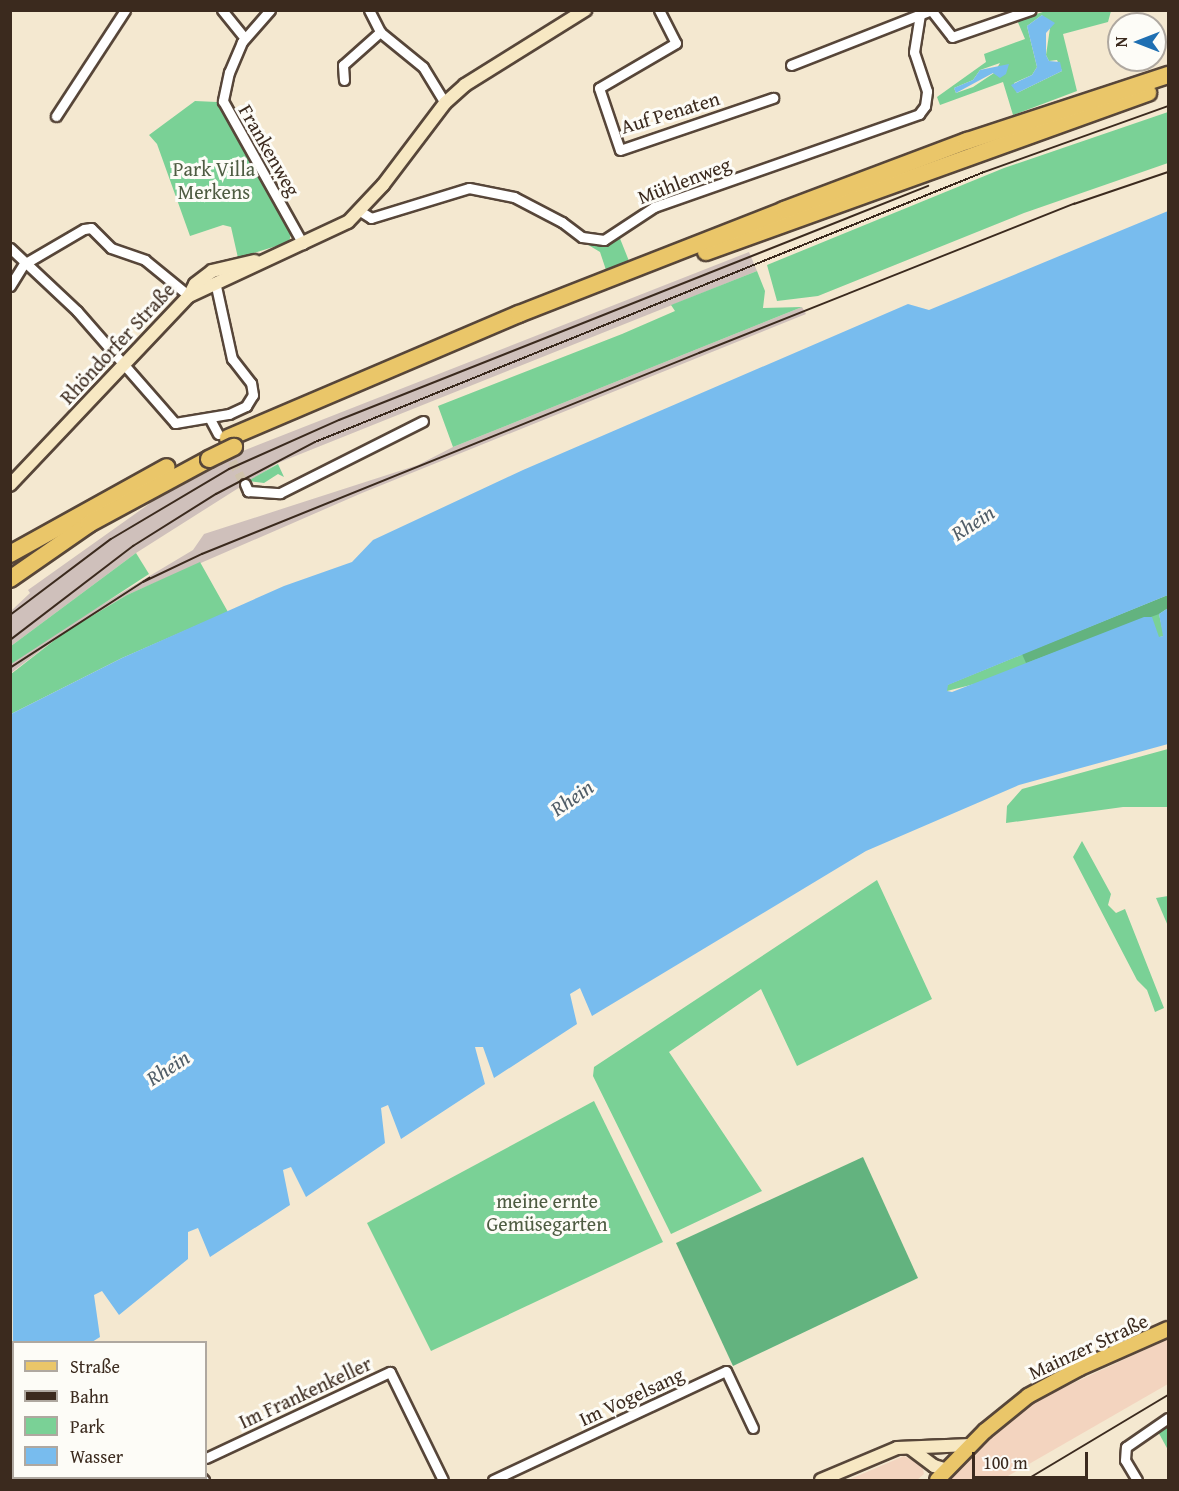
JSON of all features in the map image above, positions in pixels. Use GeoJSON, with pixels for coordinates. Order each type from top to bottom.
{"type":"FeatureCollection","features":[{"type":"Feature","properties":{"kind":"highway"},"geometry":{"type":"LineString","coordinates":[[18,565],[227,440],[519,314],[783,210],[968,141],[1168,75]]}},
{"type":"Feature","properties":{"kind":"highway"},"geometry":{"type":"LineString","coordinates":[[227,440],[609,289],[974,153],[1168,86]]}},
{"type":"Feature","properties":{"kind":"highway"},"geometry":{"type":"LineString","coordinates":[[10,554],[144,478],[206,454]]}},
{"type":"Feature","properties":{"kind":"highway"},"geometry":{"type":"LineString","coordinates":[[10,580],[18,565],[53,530]]}},
{"type":"Feature","properties":{"kind":"main road","name":"Rhöndorfer Straße"},"geometry":{"type":"LineString","coordinates":[[189,296],[213,288],[268,259],[336,230],[360,212],[446,103],[465,85],[585,10]]}},
{"type":"Feature","properties":{"kind":"main road","name":"Rhöndorfer Straße"},"geometry":{"type":"LineString","coordinates":[[10,485],[123,363],[189,296],[202,278],[212,271],[268,259]]}},
{"type":"Feature","properties":{"kind":"main road"},"geometry":{"type":"LineString","coordinates":[[202,278],[203,286],[213,288]]}},
{"type":"Feature","properties":{"kind":"main road","name":"Mainzer Straße"},"geometry":{"type":"LineString","coordinates":[[937,1480],[1000,1417],[1045,1386],[1168,1329]]}},
{"type":"Feature","properties":{"kind":"main road"},"geometry":{"type":"LineString","coordinates":[[821,1480],[883,1453],[910,1448],[934,1449],[970,1445]]}},
{"type":"Feature","properties":{"kind":"main road"},"geometry":{"type":"LineString","coordinates":[[910,1448],[934,1466],[947,1470]]}},
{"type":"Feature","properties":{"kind":"main road"},"geometry":{"type":"LineString","coordinates":[[934,1449],[947,1470]]}},
{"type":"Feature","properties":{"kind":"street"},"geometry":{"type":"LineString","coordinates":[[56,116],[125,10]]}},
{"type":"Feature","properties":{"kind":"street"},"geometry":{"type":"LineString","coordinates":[[222,10],[244,38]]}},
{"type":"Feature","properties":{"kind":"street","name":"Frankenweg"},"geometry":{"type":"LineString","coordinates":[[270,10],[244,38],[226,81],[224,107],[303,244]]}},
{"type":"Feature","properties":{"kind":"street","name":"Auf Penaten"},"geometry":{"type":"LineString","coordinates":[[659,10],[676,43],[599,88],[620,150],[773,98]]}},
{"type":"Feature","properties":{"kind":"street"},"geometry":{"type":"LineString","coordinates":[[791,65],[931,10],[952,37],[1031,10]]}},
{"type":"Feature","properties":{"kind":"street"},"geometry":{"type":"LineString","coordinates":[[371,11],[380,32],[423,67],[446,103]]}},
{"type":"Feature","properties":{"kind":"street","name":"Mühlenweg"},"geometry":{"type":"LineString","coordinates":[[360,212],[371,218],[469,188],[514,197],[552,216],[582,237],[604,240],[654,207],[920,114],[925,106],[927,91],[914,52],[920,15]]}},
{"type":"Feature","properties":{"kind":"street"},"geometry":{"type":"LineString","coordinates":[[344,80],[343,65],[380,32]]}},
{"type":"Feature","properties":{"kind":"street"},"geometry":{"type":"LineString","coordinates":[[10,286],[24,264],[84,229],[91,228],[111,248],[153,265],[189,296]]}},
{"type":"Feature","properties":{"kind":"street"},"geometry":{"type":"LineString","coordinates":[[10,248],[24,264],[77,311],[173,423],[210,419],[246,406],[254,390],[232,359],[213,288]]}},
{"type":"Feature","properties":{"kind":"street"},"geometry":{"type":"LineString","coordinates":[[210,419],[227,440]]}},
{"type":"Feature","properties":{"kind":"street"},"geometry":{"type":"LineString","coordinates":[[244,484],[248,490],[280,493],[423,421]]}},
{"type":"Feature","properties":{"kind":"street","name":"Im Vogelsang"},"geometry":{"type":"LineString","coordinates":[[493,1480],[726,1371],[753,1428]]}},
{"type":"Feature","properties":{"kind":"street","name":"Im Frankenkeller"},"geometry":{"type":"LineString","coordinates":[[207,1458],[390,1372],[443,1480]]}},
{"type":"Feature","properties":{"kind":"street"},"geometry":{"type":"LineString","coordinates":[[1137,1480],[1124,1451],[1129,1443],[1168,1418]]}},
{"type":"Feature","properties":{"kind":"shaded area"},"geometry":{"type":"Polygon","coordinates":[[[749,252],[757,271],[278,463],[136,553],[11,646],[11,611],[30,593],[28,590],[149,504],[156,492],[225,458],[749,252]]]}},
{"type":"Feature","properties":{"kind":"shaded area"},"geometry":{"type":"Polygon","coordinates":[[[802,307],[806,314],[362,493],[127,595],[65,632],[11,673],[11,664],[41,641],[193,550],[204,534],[418,465],[453,447],[802,307]]]}},
{"type":"Feature","properties":{"kind":"shaded area"},"geometry":{"type":"Polygon","coordinates":[[[1168,1339],[1168,1384],[1001,1480],[949,1480],[994,1434],[1037,1400],[1168,1339]]]}},
{"type":"Feature","properties":{"kind":"shaded area"},"geometry":{"type":"Polygon","coordinates":[[[904,1456],[922,1465],[924,1474],[917,1480],[848,1480],[904,1456]]]}},
{"type":"Feature","properties":{"kind":"green space"},"geometry":{"type":"Polygon","coordinates":[[[1046,11],[1111,11],[1107,12],[1107,22],[1063,34],[1077,91],[1013,115],[1003,82],[940,105],[937,97],[986,62],[984,54],[1025,39],[1017,20],[1046,11]],[[1042,15],[1027,26],[1037,67],[1032,75],[1014,83],[1017,93],[1062,71],[1057,60],[1049,61],[1046,55],[1050,28],[1042,15]],[[1000,63],[980,70],[973,80],[954,88],[956,93],[973,87],[994,73],[1000,63]]]}},
{"type":"Feature","properties":{"kind":"green space","name":"Park Villa Merkens"},"geometry":{"type":"Polygon","coordinates":[[[195,101],[217,102],[292,230],[289,242],[238,258],[231,227],[223,225],[190,236],[157,144],[149,135],[195,101]]]}},
{"type":"Feature","properties":{"kind":"green space"},"geometry":{"type":"Polygon","coordinates":[[[1168,112],[1168,163],[1024,213],[818,296],[777,301],[767,265],[1004,168],[1168,112]]]}},
{"type":"Feature","properties":{"kind":"green space"},"geometry":{"type":"Polygon","coordinates":[[[619,236],[629,261],[606,270],[600,252],[585,243],[605,244],[619,236]]]}},
{"type":"Feature","properties":{"kind":"green space"},"geometry":{"type":"Polygon","coordinates":[[[757,271],[765,291],[763,308],[802,307],[453,447],[438,406],[622,334],[675,311],[671,305],[757,271]]]}},
{"type":"Feature","properties":{"kind":"green space"},"geometry":{"type":"Polygon","coordinates":[[[278,464],[284,477],[278,474],[264,483],[248,481],[278,464]]]}},
{"type":"Feature","properties":{"kind":"green space"},"geometry":{"type":"Polygon","coordinates":[[[136,553],[149,574],[11,664],[11,646],[136,553]]]}},
{"type":"Feature","properties":{"kind":"green space"},"geometry":{"type":"Polygon","coordinates":[[[200,562],[228,612],[122,658],[11,714],[11,674],[65,632],[127,595],[200,562]]]}},
{"type":"Feature","properties":{"kind":"green space"},"geometry":{"type":"Polygon","coordinates":[[[1168,595],[1168,608],[1159,614],[1164,636],[947,691],[947,685],[1168,595]]]}},
{"type":"Feature","properties":{"kind":"green space"},"geometry":{"type":"Polygon","coordinates":[[[1168,595],[1168,608],[1159,614],[1026,663],[1022,654],[1168,595]]]}},
{"type":"Feature","properties":{"kind":"green space"},"geometry":{"type":"Polygon","coordinates":[[[1168,749],[1168,807],[1123,807],[1006,823],[1007,806],[1022,789],[1168,749]]]}},
{"type":"Feature","properties":{"kind":"green space"},"geometry":{"type":"Polygon","coordinates":[[[1082,841],[1111,894],[1108,905],[1116,913],[1125,909],[1164,1008],[1155,1012],[1147,990],[1137,980],[1073,857],[1082,841]]]}},
{"type":"Feature","properties":{"kind":"green space"},"geometry":{"type":"Polygon","coordinates":[[[877,880],[932,999],[797,1066],[761,989],[669,1052],[762,1191],[671,1234],[593,1076],[594,1067],[877,880]]]}},
{"type":"Feature","properties":{"kind":"green space"},"geometry":{"type":"Polygon","coordinates":[[[1168,896],[1168,926],[1156,898],[1168,896]]]}},
{"type":"Feature","properties":{"kind":"green space","name":"meine ernte Gemüsegarten"},"geometry":{"type":"Polygon","coordinates":[[[594,1101],[663,1242],[431,1351],[367,1223],[594,1101]]]}},
{"type":"Feature","properties":{"kind":"green space"},"geometry":{"type":"Polygon","coordinates":[[[863,1157],[918,1278],[733,1366],[676,1243],[863,1157]]]}},
{"type":"Feature","properties":{"kind":"green space"},"geometry":{"type":"Polygon","coordinates":[[[1168,1422],[1168,1450],[1156,1428],[1168,1422]]]}},
{"type":"Feature","properties":{"kind":"water"},"geometry":{"type":"Polygon","coordinates":[[[1042,15],[1055,23],[1046,33],[1046,55],[1049,61],[1060,62],[1062,71],[1017,93],[1011,85],[1032,75],[1037,67],[1027,26],[1042,15]]]}},
{"type":"Feature","properties":{"kind":"water"},"geometry":{"type":"Polygon","coordinates":[[[1009,64],[1006,74],[1000,78],[993,73],[956,93],[954,88],[973,80],[980,70],[1009,64]]]}},
{"type":"Feature","properties":{"kind":"water","name":"Rhein"},"geometry":{"type":"Polygon","coordinates":[[[1168,211],[1168,595],[948,685],[947,691],[952,692],[1144,617],[1152,617],[1159,637],[1163,636],[1159,614],[1168,608],[1168,744],[1019,785],[866,851],[592,1016],[580,988],[570,994],[577,1024],[494,1078],[483,1047],[475,1047],[485,1084],[401,1139],[388,1105],[381,1108],[385,1143],[306,1197],[291,1167],[283,1170],[290,1205],[210,1257],[198,1228],[188,1232],[188,1259],[119,1315],[102,1291],[94,1295],[100,1337],[94,1341],[13,1341],[11,714],[122,658],[284,586],[352,562],[373,540],[523,470],[908,304],[929,310],[1168,211]]]}},
{"type":"Feature","properties":{"kind":"tunnel"},"geometry":{"type":"LineString","coordinates":[[226,449],[245,484]]}},
{"type":"Feature","properties":{"kind":"tram line"},"geometry":{"type":"LineString","coordinates":[[143,582],[202,554],[699,353],[1074,204],[1168,172]]}},
{"type":"Feature","properties":{"kind":"tram line"},"geometry":{"type":"LineString","coordinates":[[10,668],[149,578]]}},
{"type":"Feature","properties":{"kind":"railway"},"geometry":{"type":"LineString","coordinates":[[10,640],[133,546],[216,494],[315,442],[984,172],[1168,106]]}},
{"type":"Feature","properties":{"kind":"railway"},"geometry":{"type":"LineString","coordinates":[[10,615],[111,539],[229,469],[339,420],[928,186]]}},
{"type":"Feature","properties":{"kind":"railway"},"geometry":{"type":"LineString","coordinates":[[1026,1480],[1168,1395]]}}]}
